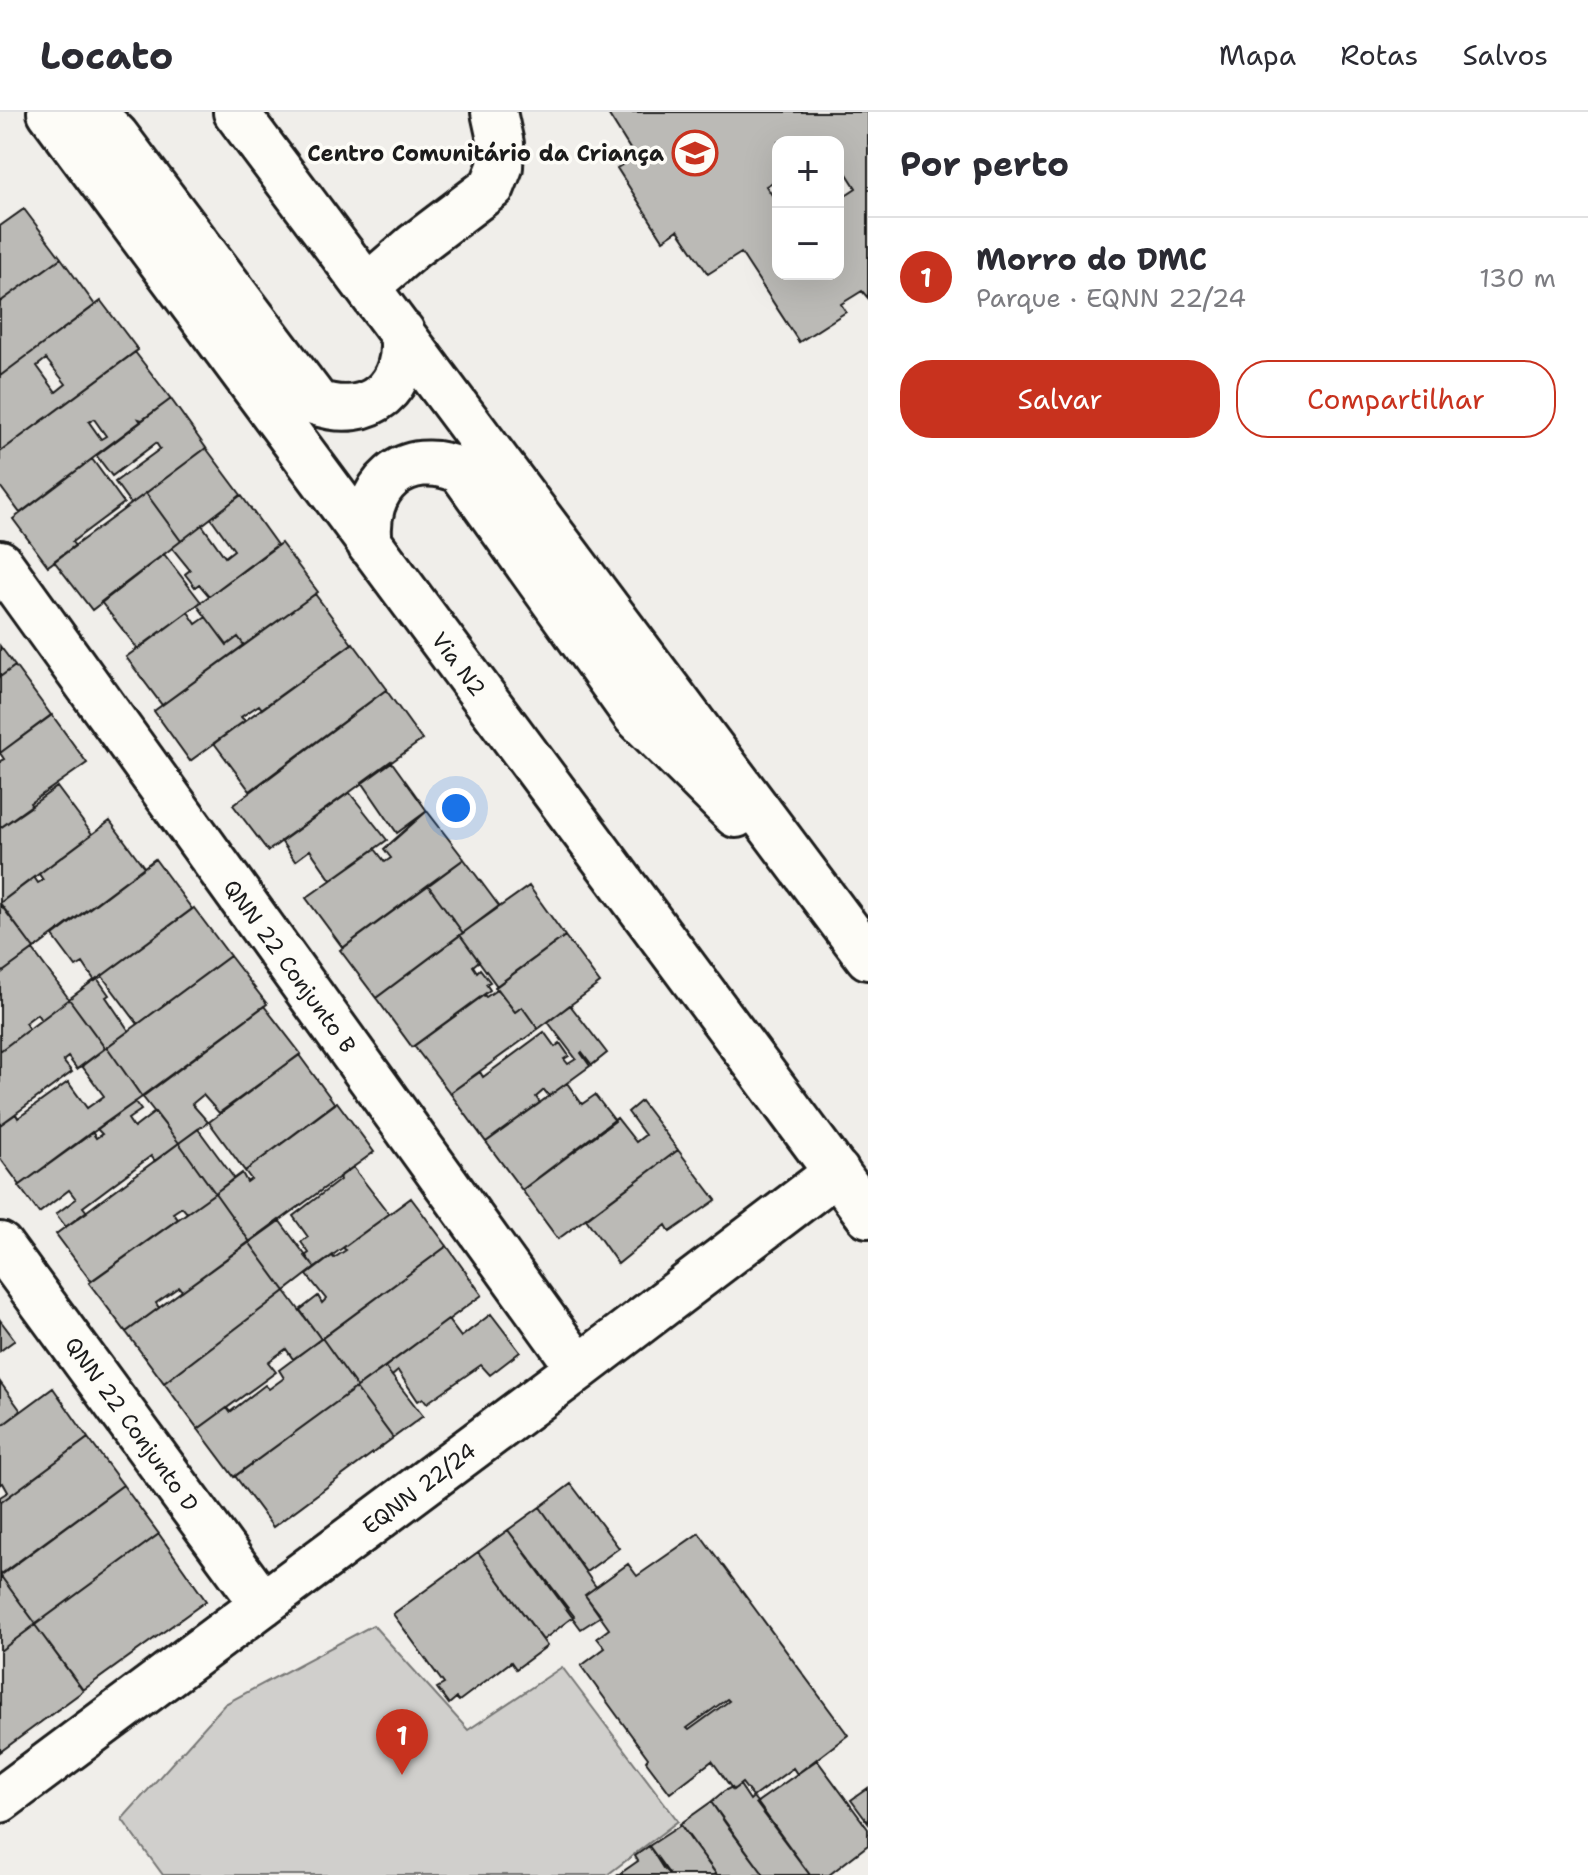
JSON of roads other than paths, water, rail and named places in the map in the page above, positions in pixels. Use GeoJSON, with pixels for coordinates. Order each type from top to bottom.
{"type":"FeatureCollection","features":[{"type":"Feature","properties":{"kind":"main road","name":"Via N2"},"geometry":{"type":"LineString","coordinates":[[50,112],[868,1215]]}},
{"type":"Feature","properties":{"kind":"main road"},"geometry":{"type":"LineString","coordinates":[[92,112],[116,136],[317,403],[347,409],[377,399],[392,386],[401,369],[405,350],[402,332]]}},
{"type":"Feature","properties":{"kind":"main road"},"geometry":{"type":"LineString","coordinates":[[236,112],[868,957]]}},
{"type":"Feature","properties":{"kind":"main road"},"geometry":{"type":"LineString","coordinates":[[368,286],[414,246],[492,187],[500,167],[501,144],[494,112]]}},
{"type":"Feature","properties":{"kind":"main road"},"geometry":{"type":"LineString","coordinates":[[370,545],[367,524],[371,504],[381,485],[397,472],[413,465],[446,464],[461,471],[635,715],[837,915]]}},
{"type":"Feature","properties":{"kind":"main road","name":"QNN 22 Conjunto B"},"geometry":{"type":"LineString","coordinates":[[0,563],[579,1368]]}},
{"type":"Feature","properties":{"kind":"main road","name":"EQNN 22/24"},"geometry":{"type":"LineString","coordinates":[[0,1800],[837,1172]]}},
{"type":"Feature","properties":{"kind":"main road","name":"QNN 22 Conjunto D"},"geometry":{"type":"LineString","coordinates":[[0,1245],[263,1604]]}},
{"type":"Feature","properties":{"kind":"place","name":"Centro Comunitário da Criança"},"geometry":{"type":"Point","coordinates":[695,153]}},
{"type":"Feature","properties":{"kind":"place","name":"Morro do DMC"},"geometry":{"type":"Point","coordinates":[402,1775]}}]}
